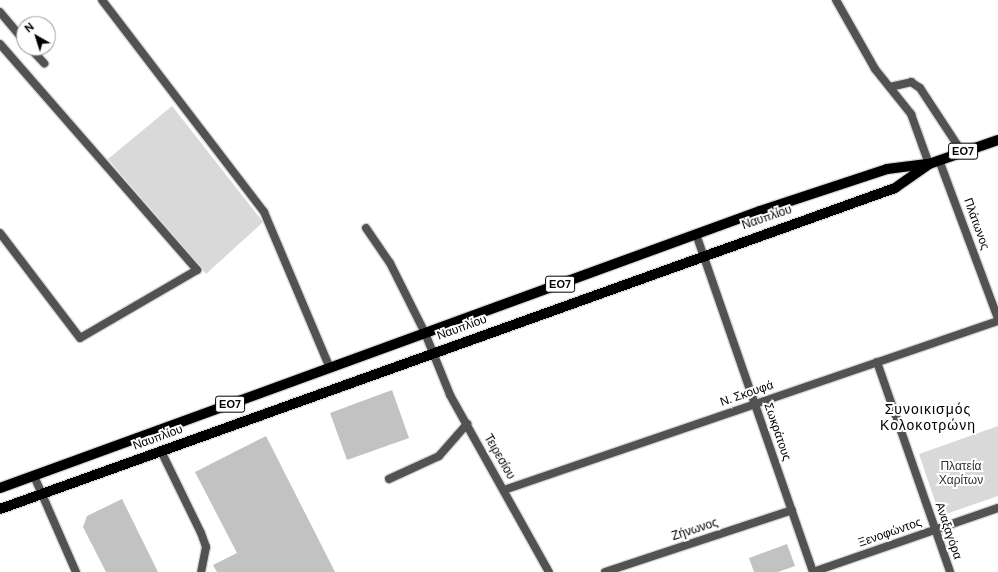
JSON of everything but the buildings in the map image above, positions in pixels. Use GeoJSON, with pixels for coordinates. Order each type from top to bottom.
{"type":"FeatureCollection","features":[{"type":"Feature","properties":{"kind":"main road","name":"Ναυπλίου"},"geometry":{"type":"LineString","coordinates":[[0,509],[703,254],[895,188],[929,164],[998,140]]}},
{"type":"Feature","properties":{"kind":"main road","name":"Ναυπλίου"},"geometry":{"type":"LineString","coordinates":[[0,488],[696,234],[887,169],[929,164]]}},
{"type":"Feature","properties":{"kind":"street"},"geometry":{"type":"LineString","coordinates":[[102,0],[264,212],[330,368]]}},
{"type":"Feature","properties":{"kind":"street"},"geometry":{"type":"LineString","coordinates":[[836,0],[861,48],[911,114],[929,164]]}},
{"type":"Feature","properties":{"kind":"street"},"geometry":{"type":"LineString","coordinates":[[0,12],[16,31]]}},
{"type":"Feature","properties":{"kind":"street"},"geometry":{"type":"LineString","coordinates":[[0,44],[197,270],[80,338],[0,233]]}},
{"type":"Feature","properties":{"kind":"street"},"geometry":{"type":"LineString","coordinates":[[37,56],[44,64]]}},
{"type":"Feature","properties":{"kind":"street"},"geometry":{"type":"LineString","coordinates":[[890,87],[911,82],[920,88],[962,152]]}},
{"type":"Feature","properties":{"kind":"street","name":"Πλάτωνος"},"geometry":{"type":"LineString","coordinates":[[939,160],[998,320]]}},
{"type":"Feature","properties":{"kind":"street","name":"Τειρεσίου"},"geometry":{"type":"LineString","coordinates":[[366,228],[390,263],[425,333],[442,379],[549,572]]}},
{"type":"Feature","properties":{"kind":"street","name":"Σωκράτους"},"geometry":{"type":"LineString","coordinates":[[696,234],[813,572]]}},
{"type":"Feature","properties":{"kind":"street","name":"Ν. Σκουφά"},"geometry":{"type":"LineString","coordinates":[[504,490],[998,320]]}},
{"type":"Feature","properties":{"kind":"street","name":"Αναξαγόρα"},"geometry":{"type":"LineString","coordinates":[[877,362],[950,572]]}},
{"type":"Feature","properties":{"kind":"street"},"geometry":{"type":"LineString","coordinates":[[389,479],[439,456],[467,424]]}},
{"type":"Feature","properties":{"kind":"street"},"geometry":{"type":"LineString","coordinates":[[161,451],[201,533],[206,547],[201,572]]}},
{"type":"Feature","properties":{"kind":"street"},"geometry":{"type":"LineString","coordinates":[[34,476],[76,572]]}},
{"type":"Feature","properties":{"kind":"street","name":"Ξενοφώντος"},"geometry":{"type":"LineString","coordinates":[[813,572],[998,508]]}},
{"type":"Feature","properties":{"kind":"street","name":"Ζήνωνος"},"geometry":{"type":"LineString","coordinates":[[605,572],[792,510]]}},
{"type":"Feature","properties":{"kind":"green space"},"geometry":{"type":"Polygon","coordinates":[[[172,106],[263,222],[206,274],[108,159],[172,106]]]}},
{"type":"Feature","properties":{"kind":"green space","name":"Πλατεία Χαρίτων"},"geometry":{"type":"Polygon","coordinates":[[[998,426],[998,496],[940,516],[919,454],[998,426]]]}},
{"type":"Feature","properties":{"kind":"district","name":"Συνοικισμός Κολοκοτρώνη"},"geometry":{"type":"Point","coordinates":[928,418]}}]}
